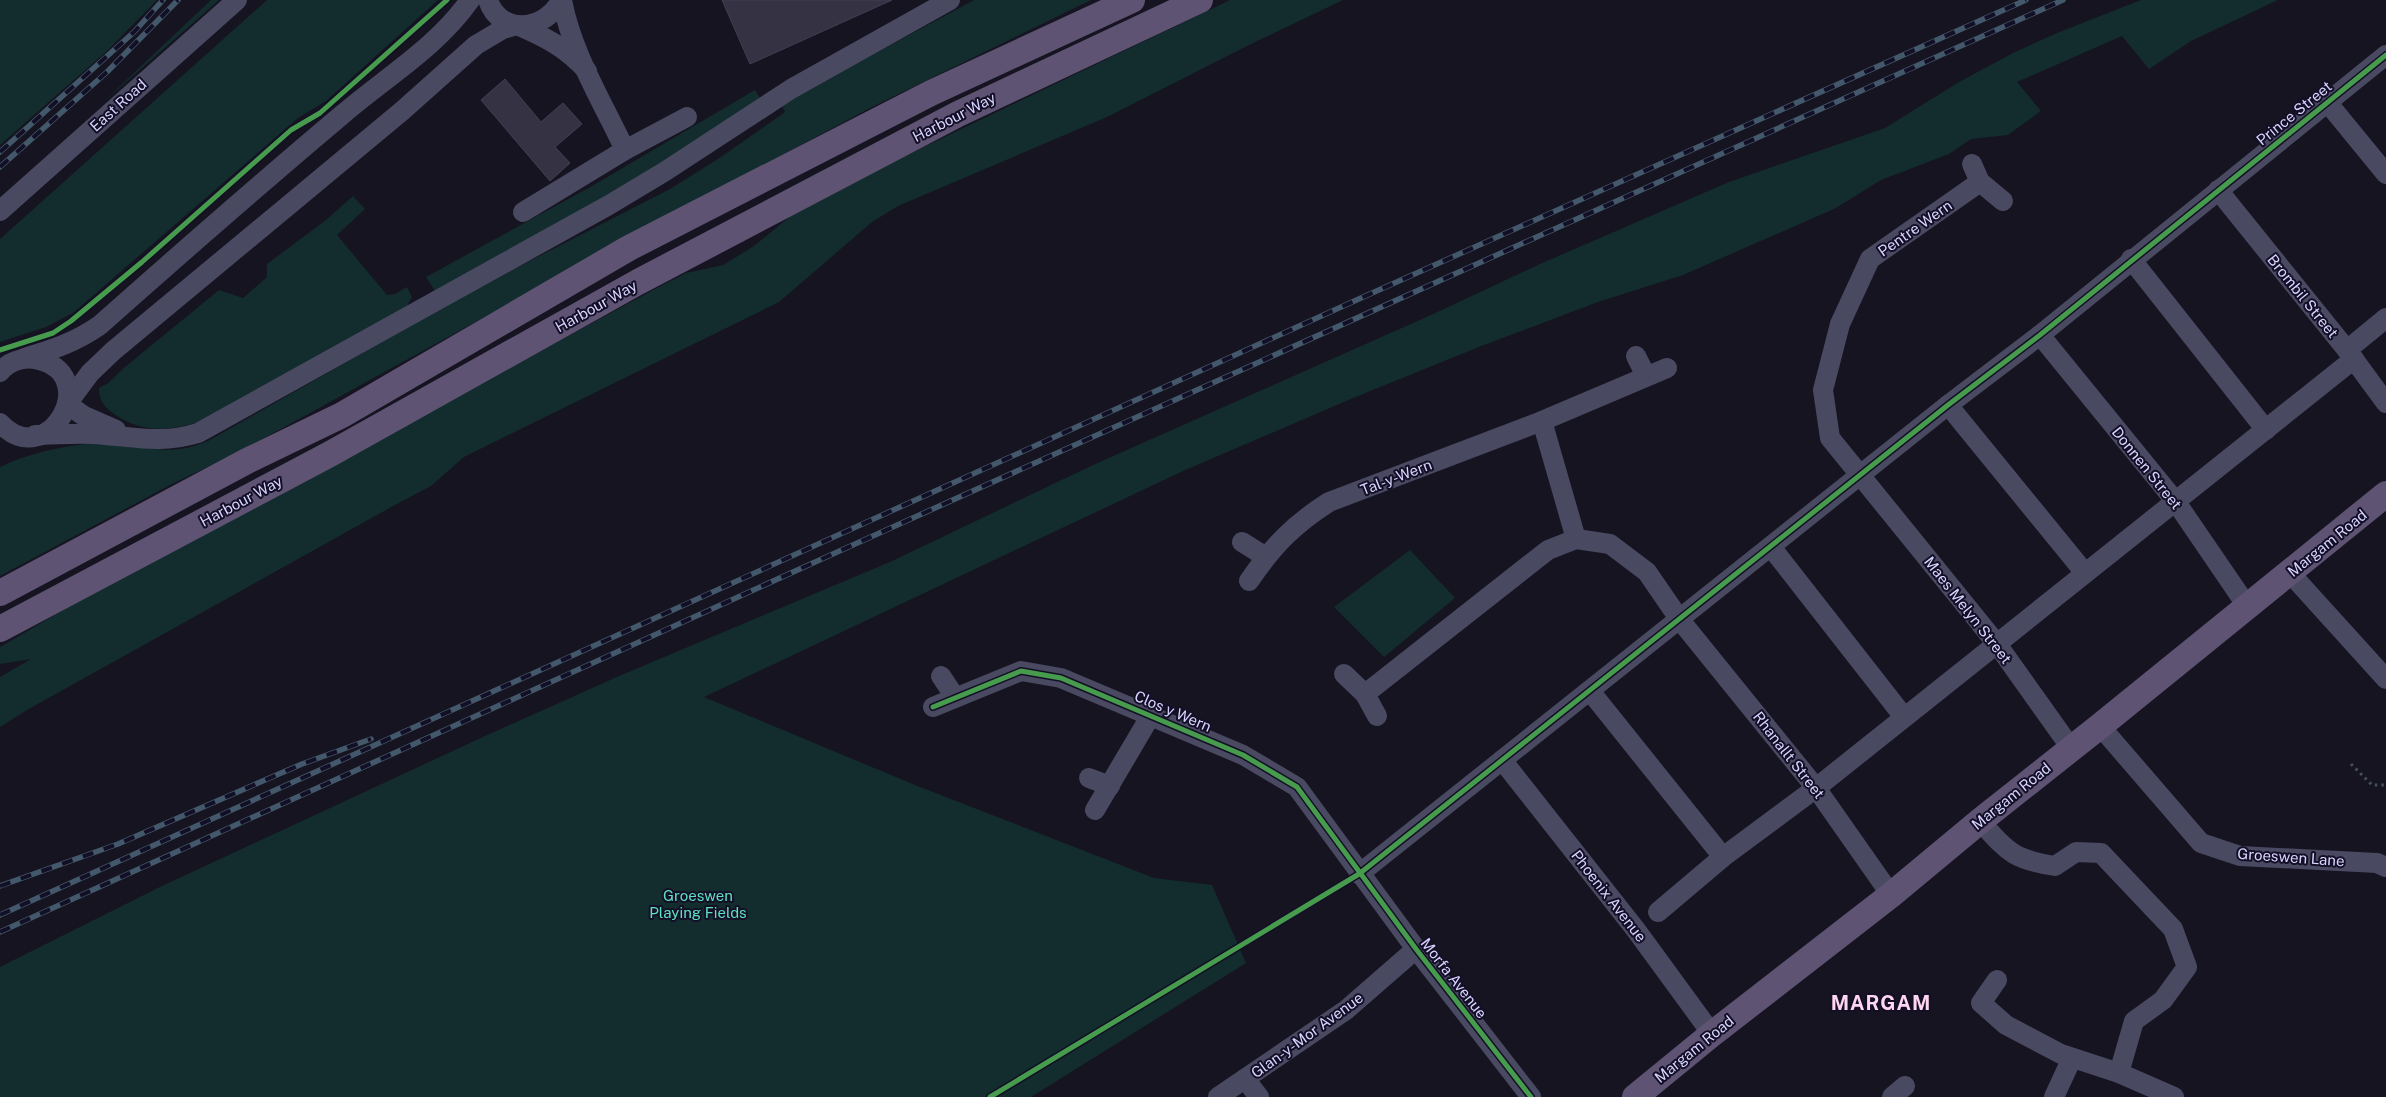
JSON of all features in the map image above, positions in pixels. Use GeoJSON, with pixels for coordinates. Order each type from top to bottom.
{"type":"FeatureCollection","features":[{"type":"Feature","properties":{"kind":"main road","name":"Harbour Way"},"geometry":{"type":"LineString","coordinates":[[0,593],[247,461],[342,415],[630,248],[932,93],[1132,0]]}},
{"type":"Feature","properties":{"kind":"main road","name":"Harbour Way"},"geometry":{"type":"LineString","coordinates":[[0,628],[330,454],[638,282],[941,123],[1200,0]]}},
{"type":"Feature","properties":{"kind":"main road","name":"Margam Road"},"geometry":{"type":"LineString","coordinates":[[1635,1097],[1712,1034],[1891,895],[2070,748],[2100,726],[2386,494]]}},
{"type":"Feature","properties":{"kind":"street","name":"East Road"},"geometry":{"type":"LineString","coordinates":[[0,211],[236,0]]}},
{"type":"Feature","properties":{"kind":"street"},"geometry":{"type":"LineString","coordinates":[[0,372],[12,362],[61,347],[81,338],[100,325],[337,119],[440,36],[455,21],[470,0]]}},
{"type":"Feature","properties":{"kind":"street"},"geometry":{"type":"LineString","coordinates":[[488,0],[494,12],[501,18],[564,48],[587,71]]}},
{"type":"Feature","properties":{"kind":"street"},"geometry":{"type":"LineString","coordinates":[[0,422],[15,433],[32,436],[53,428],[62,418],[68,404],[96,368],[160,310],[402,111],[476,46],[502,28],[539,23],[557,9],[561,0]]}},
{"type":"Feature","properties":{"kind":"street"},"geometry":{"type":"LineString","coordinates":[[561,0],[567,21],[587,71],[625,150]]}},
{"type":"Feature","properties":{"kind":"street"},"geometry":{"type":"LineString","coordinates":[[0,442],[32,436],[89,434],[163,440],[177,439],[198,433],[609,205],[664,172],[791,89],[950,0]]}},
{"type":"Feature","properties":{"kind":"street","name":"Prince Street"},"geometry":{"type":"LineString","coordinates":[[1360,874],[1948,405],[2040,335],[2131,259],[2386,55]]}},
{"type":"Feature","properties":{"kind":"street"},"geometry":{"type":"LineString","coordinates":[[2327,102],[2386,174]]}},
{"type":"Feature","properties":{"kind":"street"},"geometry":{"type":"LineString","coordinates":[[523,212],[625,150],[687,117]]}},
{"type":"Feature","properties":{"kind":"street","name":"Pentre Wern"},"geometry":{"type":"LineString","coordinates":[[1861,475],[1830,438],[1823,390],[1840,324],[1870,260],[1976,173],[2002,200]]}},
{"type":"Feature","properties":{"kind":"street","name":"Brombil Street"},"geometry":{"type":"LineString","coordinates":[[2218,190],[2351,354],[2386,403]]}},
{"type":"Feature","properties":{"kind":"street"},"geometry":{"type":"LineString","coordinates":[[2131,259],[2266,430]]}},
{"type":"Feature","properties":{"kind":"street"},"geometry":{"type":"LineString","coordinates":[[1658,912],[1723,857],[1816,788],[2266,430],[2351,354],[2386,318]]}},
{"type":"Feature","properties":{"kind":"street","name":"Donnen Street"},"geometry":{"type":"LineString","coordinates":[[2040,335],[2176,502],[2247,606]]}},
{"type":"Feature","properties":{"kind":"street"},"geometry":{"type":"LineString","coordinates":[[1636,356],[1646,376]]}},
{"type":"Feature","properties":{"kind":"street"},"geometry":{"type":"LineString","coordinates":[[24,358],[41,360],[58,370],[66,384],[68,404]]}},
{"type":"Feature","properties":{"kind":"street","name":"Tal-y-Wern"},"geometry":{"type":"LineString","coordinates":[[1249,581],[1266,556],[1300,520],[1329,502],[1542,422],[1667,368]]}},
{"type":"Feature","properties":{"kind":"street"},"geometry":{"type":"LineString","coordinates":[[68,404],[103,425],[134,437]]}},
{"type":"Feature","properties":{"kind":"street"},"geometry":{"type":"LineString","coordinates":[[1948,405],[2084,573]]}},
{"type":"Feature","properties":{"kind":"street"},"geometry":{"type":"LineString","coordinates":[[1542,422],[1576,539]]}},
{"type":"Feature","properties":{"kind":"street","name":"Maes Melyn Street"},"geometry":{"type":"LineString","coordinates":[[1861,475],[1997,644],[2070,748]]}},
{"type":"Feature","properties":{"kind":"street"},"geometry":{"type":"LineString","coordinates":[[1365,694],[1548,550],[1576,539],[1610,544],[1647,572],[1680,620]]}},
{"type":"Feature","properties":{"kind":"street"},"geometry":{"type":"LineString","coordinates":[[1242,542],[1266,556]]}},
{"type":"Feature","properties":{"kind":"street"},"geometry":{"type":"LineString","coordinates":[[1771,547],[1904,717]]}},
{"type":"Feature","properties":{"kind":"street"},"geometry":{"type":"LineString","coordinates":[[2290,573],[2386,679]]}},
{"type":"Feature","properties":{"kind":"street","name":"Rhanallt Street"},"geometry":{"type":"LineString","coordinates":[[1680,620],[1816,788],[1891,895]]}},
{"type":"Feature","properties":{"kind":"street","name":"Clos y Wern"},"geometry":{"type":"LineString","coordinates":[[933,707],[1021,671],[1061,678],[1243,755],[1296,787],[1360,874]]}},
{"type":"Feature","properties":{"kind":"street"},"geometry":{"type":"LineString","coordinates":[[1344,674],[1365,694],[1376,716]]}},
{"type":"Feature","properties":{"kind":"street"},"geometry":{"type":"LineString","coordinates":[[942,676],[954,697]]}},
{"type":"Feature","properties":{"kind":"street"},"geometry":{"type":"LineString","coordinates":[[1590,691],[1723,857]]}},
{"type":"Feature","properties":{"kind":"street","name":"Clos y Wern"},"geometry":{"type":"LineString","coordinates":[[1095,810],[1151,715]]}},
{"type":"Feature","properties":{"kind":"street","name":"Groeswen Lane"},"geometry":{"type":"LineString","coordinates":[[2100,726],[2200,843],[2240,856],[2377,863],[2386,867]]}},
{"type":"Feature","properties":{"kind":"street","name":"Phoenix Avenue"},"geometry":{"type":"LineString","coordinates":[[1502,760],[1636,930],[1712,1034]]}},
{"type":"Feature","properties":{"kind":"street"},"geometry":{"type":"LineString","coordinates":[[1089,778],[1110,786]]}},
{"type":"Feature","properties":{"kind":"street"},"geometry":{"type":"LineString","coordinates":[[1980,821],[2006,850],[2027,861],[2055,866],[2076,852],[2101,853],[2173,929],[2187,967],[2163,1000],[2134,1021],[2119,1073]]}},
{"type":"Feature","properties":{"kind":"street","name":"Morfa Avenue"},"geometry":{"type":"LineString","coordinates":[[1360,874],[1530,1097]]}},
{"type":"Feature","properties":{"kind":"street","name":"Glan-y-Mor Avenue"},"geometry":{"type":"LineString","coordinates":[[1218,1097],[1346,1010],[1416,949]]}},
{"type":"Feature","properties":{"kind":"street"},"geometry":{"type":"LineString","coordinates":[[1997,980],[1981,1002],[2006,1025],[2072,1058],[2119,1073],[2174,1097]]}},
{"type":"Feature","properties":{"kind":"street"},"geometry":{"type":"LineString","coordinates":[[2054,1097],[2072,1058]]}},
{"type":"Feature","properties":{"kind":"street"},"geometry":{"type":"LineString","coordinates":[[1245,1079],[1259,1097]]}},
{"type":"Feature","properties":{"kind":"path"},"geometry":{"type":"LineString","coordinates":[[2351,764],[2372,785],[2386,785]]}},
{"type":"Feature","properties":{"kind":"green space"},"geometry":{"type":"Polygon","coordinates":[[[0,0],[157,0],[108,50],[0,145],[0,0]]]}},
{"type":"Feature","properties":{"kind":"green space"},"geometry":{"type":"Polygon","coordinates":[[[211,0],[219,0],[101,104],[211,0]]]}},
{"type":"Feature","properties":{"kind":"green space"},"geometry":{"type":"Polygon","coordinates":[[[267,0],[438,0],[326,101],[298,118],[73,313],[46,327],[0,342],[0,239],[267,0]]]}},
{"type":"Feature","properties":{"kind":"green space"},"geometry":{"type":"Polygon","coordinates":[[[974,0],[1091,0],[872,107],[670,215],[237,453],[172,484],[0,576],[0,467],[39,453],[84,444],[111,443],[169,450],[208,441],[473,290],[670,189],[721,157],[785,112],[781,104],[974,0]]]}},
{"type":"Feature","properties":{"kind":"green space"},"geometry":{"type":"Polygon","coordinates":[[[1230,0],[1343,0],[1107,117],[898,206],[872,222],[779,302],[464,457],[431,486],[27,710],[0,727],[0,677],[31,659],[0,664],[0,647],[84,598],[653,290],[686,273],[723,265],[754,246],[793,214],[876,170],[1230,0]]]}},
{"type":"Feature","properties":{"kind":"green space","name":"Groeswen Playing Fields"},"geometry":{"type":"Polygon","coordinates":[[[2141,0],[2278,0],[2191,41],[2149,69],[2122,36],[2017,82],[2041,111],[2008,135],[1971,139],[1949,154],[1881,180],[1836,208],[1683,275],[1598,302],[1484,345],[1353,398],[1183,471],[704,697],[915,785],[1154,878],[1212,885],[1246,963],[1031,1097],[0,1097],[0,967],[162,886],[485,736],[619,676],[890,562],[1093,465],[1431,315],[1540,264],[1729,182],[1885,128],[1959,82],[2015,52],[2057,33],[2141,0]]]}},
{"type":"Feature","properties":{"kind":"green space"},"geometry":{"type":"Polygon","coordinates":[[[755,90],[760,98],[649,172],[435,291],[426,277],[592,186],[755,90]]]}},
{"type":"Feature","properties":{"kind":"green space"},"geometry":{"type":"Polygon","coordinates":[[[353,196],[365,209],[337,235],[387,295],[395,294],[407,287],[412,297],[407,306],[203,421],[181,427],[148,428],[127,422],[106,407],[100,397],[99,388],[107,384],[219,290],[243,298],[267,277],[267,264],[326,220],[353,196]]]}},
{"type":"Feature","properties":{"kind":"green space"},"geometry":{"type":"Polygon","coordinates":[[[1410,550],[1455,598],[1384,657],[1334,607],[1410,550]]]}},
{"type":"Feature","properties":{"kind":"building"},"geometry":{"type":"Polygon","coordinates":[[[722,0],[892,0],[750,64],[722,0]]]}},
{"type":"Feature","properties":{"kind":"building"},"geometry":{"type":"Polygon","coordinates":[[[505,79],[541,122],[563,103],[582,124],[555,147],[570,163],[550,181],[481,100],[505,79]]]}},
{"type":"Feature","properties":{"kind":"railway"},"geometry":{"type":"LineString","coordinates":[[0,152],[134,32],[163,0]]}},
{"type":"Feature","properties":{"kind":"railway"},"geometry":{"type":"LineString","coordinates":[[0,167],[107,72],[178,0]]}},
{"type":"Feature","properties":{"kind":"railway"},"geometry":{"type":"LineString","coordinates":[[0,915],[1361,298],[2026,0]]}},
{"type":"Feature","properties":{"kind":"railway"},"geometry":{"type":"LineString","coordinates":[[0,932],[824,558],[2063,0]]}},
{"type":"Feature","properties":{"kind":"railway"},"geometry":{"type":"LineString","coordinates":[[0,886],[118,844],[302,764],[371,739]]}},
{"type":"Feature","properties":{"kind":"cycle path"},"geometry":{"type":"LineString","coordinates":[[0,350],[53,333],[71,321],[142,262],[291,130],[320,113],[447,0]]}},
{"type":"Feature","properties":{"kind":"cycle path"},"geometry":{"type":"LineString","coordinates":[[990,1097],[1359,874],[1948,405],[2040,335],[2386,55]]}},
{"type":"Feature","properties":{"kind":"cycle path"},"geometry":{"type":"LineString","coordinates":[[933,707],[1021,671],[1061,678],[1243,755],[1297,787],[1416,949],[1531,1097]]}},
{"type":"Feature","properties":{"kind":"district","name":"MARGAM"},"geometry":{"type":"Point","coordinates":[1881,1003]}}]}
